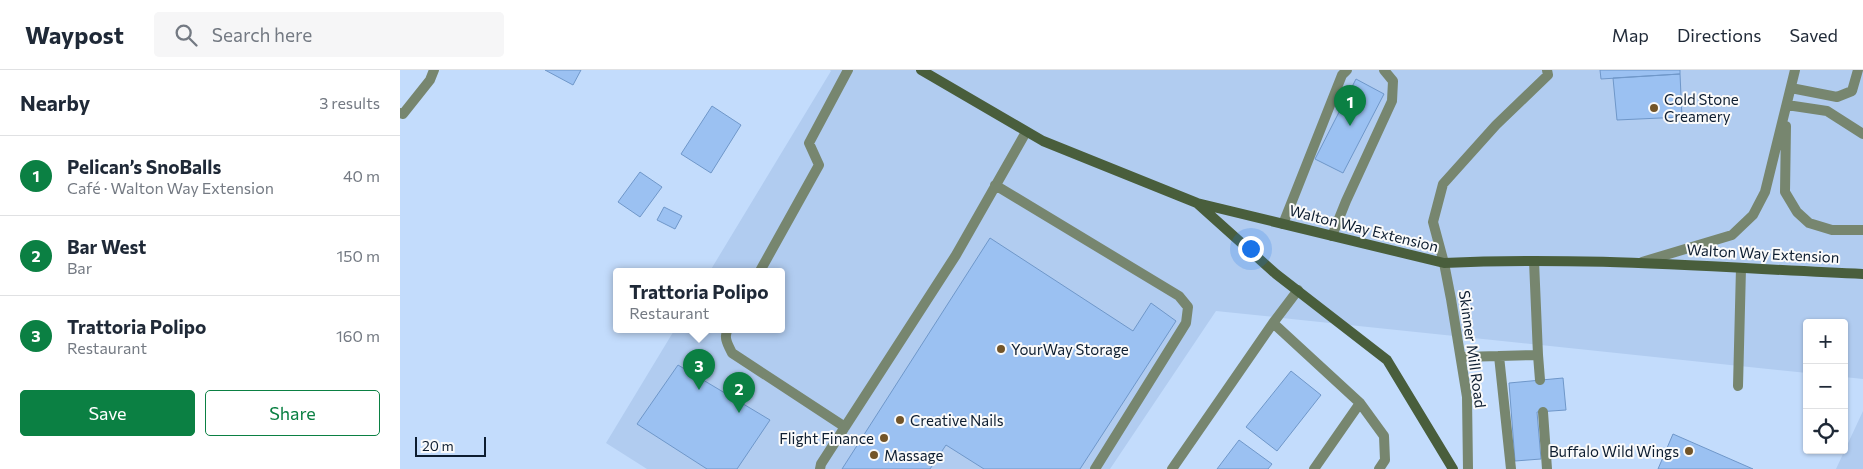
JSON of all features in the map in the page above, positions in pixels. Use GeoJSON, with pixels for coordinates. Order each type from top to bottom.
{"type":"FeatureCollection","features":[{"type":"Feature","properties":{"kind":"main road","name":"Walton Way Extension"},"geometry":{"type":"LineString","coordinates":[[921,70],[1043,141],[1197,203],[1444,263],[1534,261],[1642,262],[1862,275]]}},
{"type":"Feature","properties":{"kind":"main road"},"geometry":{"type":"LineString","coordinates":[[1197,203],[1276,274],[1388,360],[1453,469]]}},
{"type":"Feature","properties":{"kind":"street"},"geometry":{"type":"LineString","coordinates":[[400,113],[403,114],[430,80],[434,70]]}},
{"type":"Feature","properties":{"kind":"street"},"geometry":{"type":"LineString","coordinates":[[762,268],[819,165],[809,143],[848,70]]}},
{"type":"Feature","properties":{"kind":"street"},"geometry":{"type":"LineString","coordinates":[[1283,224],[1342,74],[1347,70]]}},
{"type":"Feature","properties":{"kind":"street"},"geometry":{"type":"LineString","coordinates":[[1332,236],[1392,101],[1393,81],[1384,70]]}},
{"type":"Feature","properties":{"kind":"street","name":"Skinner Mill Road"},"geometry":{"type":"LineString","coordinates":[[1468,469],[1467,397],[1444,263],[1432,222],[1443,184],[1496,125],[1548,75],[1547,70]]}},
{"type":"Feature","properties":{"kind":"street"},"geometry":{"type":"LineString","coordinates":[[1642,262],[1732,235],[1753,215],[1765,192],[1795,70]]}},
{"type":"Feature","properties":{"kind":"street"},"geometry":{"type":"LineString","coordinates":[[1791,88],[1837,97],[1852,91],[1858,70]]}},
{"type":"Feature","properties":{"kind":"street"},"geometry":{"type":"LineString","coordinates":[[1787,106],[1827,111],[1863,134]]}},
{"type":"Feature","properties":{"kind":"street"},"geometry":{"type":"LineString","coordinates":[[1787,106],[1785,192],[1797,212],[1809,223],[1832,230],[1863,230]]}},
{"type":"Feature","properties":{"kind":"street"},"geometry":{"type":"LineString","coordinates":[[820,469],[820,464],[844,426],[956,255],[1026,132]]}},
{"type":"Feature","properties":{"kind":"street"},"geometry":{"type":"LineString","coordinates":[[995,185],[1179,296],[1188,307],[1186,323],[1095,469]]}},
{"type":"Feature","properties":{"kind":"street"},"geometry":{"type":"LineString","coordinates":[[1534,261],[1540,380]]}},
{"type":"Feature","properties":{"kind":"street"},"geometry":{"type":"LineString","coordinates":[[1738,386],[1741,268]]}},
{"type":"Feature","properties":{"kind":"street"},"geometry":{"type":"LineString","coordinates":[[1172,469],[1298,290]]}},
{"type":"Feature","properties":{"kind":"street"},"geometry":{"type":"LineString","coordinates":[[1273,323],[1360,403],[1384,436],[1385,460],[1379,469]]}},
{"type":"Feature","properties":{"kind":"street"},"geometry":{"type":"LineString","coordinates":[[726,333],[726,343],[732,353],[844,426]]}},
{"type":"Feature","properties":{"kind":"street"},"geometry":{"type":"LineString","coordinates":[[1461,357],[1538,355]]}},
{"type":"Feature","properties":{"kind":"street"},"geometry":{"type":"LineString","coordinates":[[1499,356],[1510,469]]}},
{"type":"Feature","properties":{"kind":"street"},"geometry":{"type":"LineString","coordinates":[[1314,469],[1360,403]]}},
{"type":"Feature","properties":{"kind":"street"},"geometry":{"type":"LineString","coordinates":[[1543,412],[1547,469]]}},
{"type":"Feature","properties":{"kind":"shaded area"},"geometry":{"type":"Polygon","coordinates":[[[830,70],[1863,70],[1863,379],[1848,377],[1848,319],[1803,319],[1803,373],[1216,311],[1110,469],[647,469],[606,443],[673,333],[785,333],[785,268],[712,268],[830,70]]]}},
{"type":"Feature","properties":{"kind":"shaded area"},"geometry":{"type":"Polygon","coordinates":[[[1863,411],[1863,469],[1836,469],[1843,454],[1848,454],[1848,443],[1863,411]]]}},
{"type":"Feature","properties":{"kind":"building"},"geometry":{"type":"Polygon","coordinates":[[[545,70],[581,70],[573,85],[545,70]]]}},
{"type":"Feature","properties":{"kind":"building"},"geometry":{"type":"Polygon","coordinates":[[[1600,70],[1680,70],[1680,74],[1601,79],[1600,70]]]}},
{"type":"Feature","properties":{"kind":"building"},"geometry":{"type":"Polygon","coordinates":[[[1680,74],[1682,117],[1617,120],[1613,78],[1680,74]]]}},
{"type":"Feature","properties":{"kind":"building"},"geometry":{"type":"Polygon","coordinates":[[[1356,79],[1384,94],[1343,173],[1315,159],[1356,79]]]}},
{"type":"Feature","properties":{"kind":"building"},"geometry":{"type":"Polygon","coordinates":[[[712,106],[741,125],[711,173],[681,154],[712,106]]]}},
{"type":"Feature","properties":{"kind":"building"},"geometry":{"type":"Polygon","coordinates":[[[640,172],[662,187],[640,217],[618,202],[640,172]]]}},
{"type":"Feature","properties":{"kind":"building"},"geometry":{"type":"Polygon","coordinates":[[[664,207],[682,216],[675,229],[657,220],[664,207]]]}},
{"type":"Feature","properties":{"kind":"building"},"geometry":{"type":"Polygon","coordinates":[[[990,238],[1133,331],[1151,303],[1176,321],[1080,469],[984,469],[946,445],[930,469],[842,469],[990,238]]]}},
{"type":"Feature","properties":{"kind":"building"},"geometry":{"type":"Polygon","coordinates":[[[678,365],[770,420],[737,469],[707,469],[637,424],[678,365]]]}},
{"type":"Feature","properties":{"kind":"building"},"geometry":{"type":"Polygon","coordinates":[[[1291,371],[1321,395],[1277,451],[1246,427],[1291,371]]]}},
{"type":"Feature","properties":{"kind":"building"},"geometry":{"type":"Polygon","coordinates":[[[1563,378],[1566,410],[1537,412],[1541,459],[1515,461],[1509,383],[1563,378]]]}},
{"type":"Feature","properties":{"kind":"building","name":"Buffalo Wild Wings"},"geometry":{"type":"Polygon","coordinates":[[[1673,434],[1753,469],[1658,469],[1673,434]]]}},
{"type":"Feature","properties":{"kind":"building"},"geometry":{"type":"Polygon","coordinates":[[[1239,440],[1272,464],[1268,469],[1217,469],[1239,440]]]}},
{"type":"Feature","properties":{"kind":"place","name":"Cold Stone Creamery"},"geometry":{"type":"Point","coordinates":[1654,108]}},
{"type":"Feature","properties":{"kind":"place","name":"Pelican’s SnoBalls"},"geometry":{"type":"Point","coordinates":[1350,126]}},
{"type":"Feature","properties":{"kind":"place","name":"YourWay Storage"},"geometry":{"type":"Point","coordinates":[1001,349]}},
{"type":"Feature","properties":{"kind":"place","name":"Trattoria Polipo"},"geometry":{"type":"Point","coordinates":[699,390]}},
{"type":"Feature","properties":{"kind":"place","name":"Bar West"},"geometry":{"type":"Point","coordinates":[739,413]}},
{"type":"Feature","properties":{"kind":"place","name":"Creative Nails"},"geometry":{"type":"Point","coordinates":[900,420]}},
{"type":"Feature","properties":{"kind":"place","name":"Flight Finance"},"geometry":{"type":"Point","coordinates":[884,438]}},
{"type":"Feature","properties":{"kind":"place","name":"Buffalo Wild Wings"},"geometry":{"type":"Point","coordinates":[1689,451]}},
{"type":"Feature","properties":{"kind":"place","name":"Massage"},"geometry":{"type":"Point","coordinates":[874,455]}}]}
